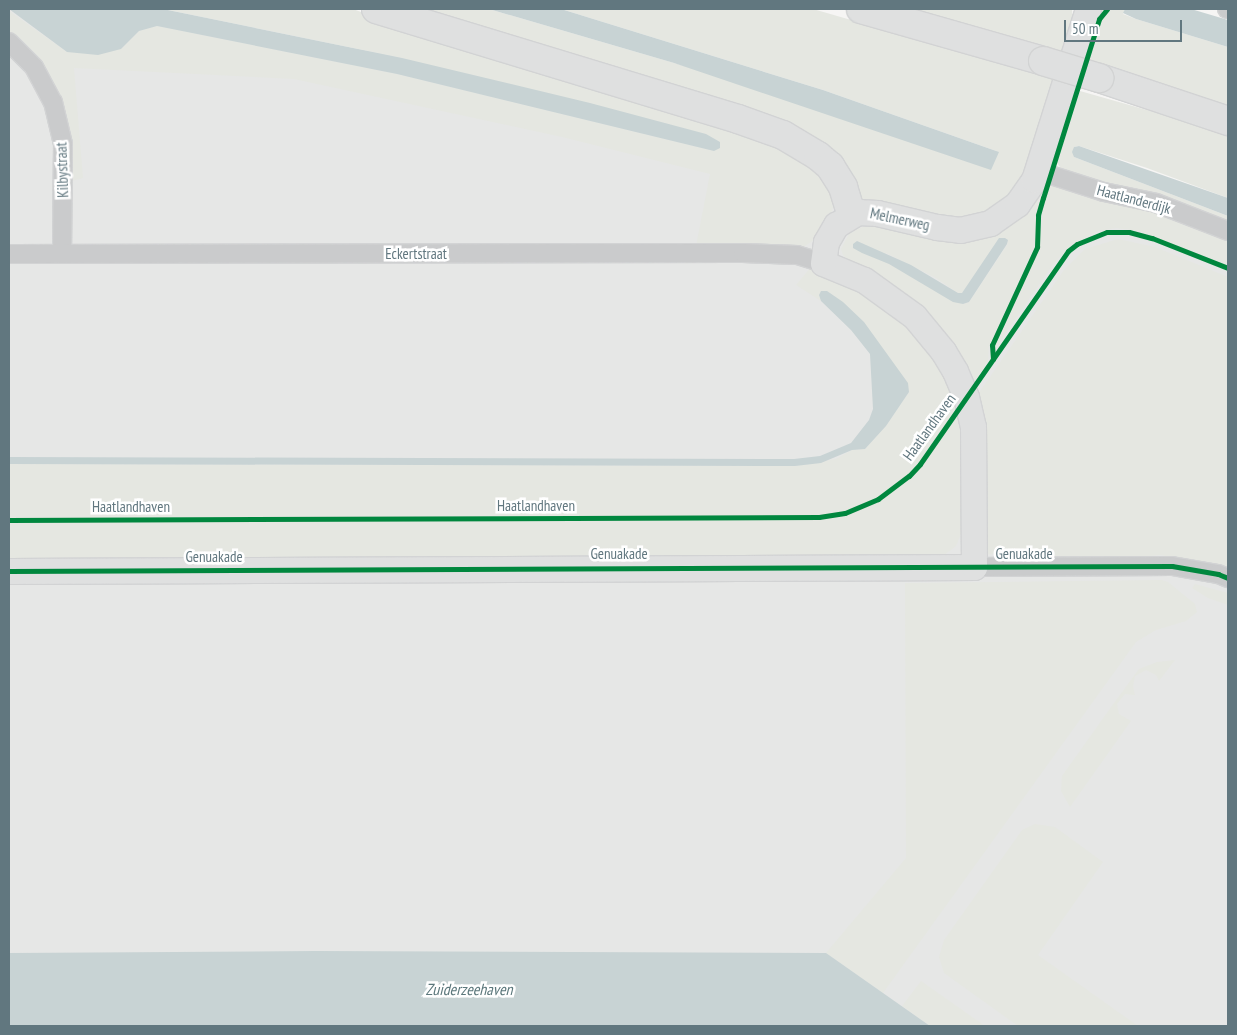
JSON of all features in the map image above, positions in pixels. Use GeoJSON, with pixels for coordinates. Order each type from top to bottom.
{"type":"FeatureCollection","features":[{"type":"Feature","properties":{"kind":"highway"},"geometry":{"type":"LineString","coordinates":[[376,9],[738,119],[783,135],[818,156],[830,166],[843,187],[851,214]]}},
{"type":"Feature","properties":{"kind":"highway"},"geometry":{"type":"LineString","coordinates":[[861,9],[1099,78],[1228,121]]}},
{"type":"Feature","properties":{"kind":"street","name":"Melmerweg"},"geometry":{"type":"LineString","coordinates":[[823,263],[826,242],[832,230],[851,214],[864,211],[950,229],[979,226],[1006,213],[1017,204],[1026,193],[1038,171],[1088,9]]}},
{"type":"Feature","properties":{"kind":"street","name":"Kilbystraat"},"geometry":{"type":"LineString","coordinates":[[9,42],[34,67],[54,102],[63,144],[62,254]]}},
{"type":"Feature","properties":{"kind":"street","name":"Haatlanderdijk"},"geometry":{"type":"LineString","coordinates":[[1038,171],[1104,192],[1156,203],[1228,231]]}},
{"type":"Feature","properties":{"kind":"street","name":"Eckertstraat"},"geometry":{"type":"LineString","coordinates":[[9,254],[744,253],[797,255],[823,263]]}},
{"type":"Feature","properties":{"kind":"street"},"geometry":{"type":"LineString","coordinates":[[823,263],[864,280],[914,316],[943,351],[955,371],[966,397],[973,427],[974,567]]}},
{"type":"Feature","properties":{"kind":"street","name":"Genuakade"},"geometry":{"type":"LineString","coordinates":[[9,571],[586,567],[1172,566],[1218,574],[1228,578]]}},
{"type":"Feature","properties":{"kind":"shaded area"},"geometry":{"type":"Polygon","coordinates":[[[9,9],[119,9],[964,151],[1061,204],[1228,251],[1228,1026],[9,1026],[9,9]]]}},
{"type":"Feature","properties":{"kind":"shaded area"},"geometry":{"type":"Polygon","coordinates":[[[163,9],[353,9],[409,30],[595,83],[815,159],[835,197],[832,211],[814,240],[802,248],[780,245],[696,246],[710,174],[562,137],[294,79],[74,68],[83,178],[72,181],[68,121],[55,87],[21,43],[9,32],[9,11],[67,52],[121,49],[139,31],[157,26],[397,74],[714,151],[402,58],[163,9]]]}},
{"type":"Feature","properties":{"kind":"shaded area"},"geometry":{"type":"Polygon","coordinates":[[[388,9],[489,9],[674,63],[999,152],[823,90],[561,9],[813,9],[1059,80],[1021,189],[970,221],[856,199],[842,170],[388,9]]]}},
{"type":"Feature","properties":{"kind":"shaded area"},"geometry":{"type":"Polygon","coordinates":[[[895,9],[1072,9],[1073,25],[1066,57],[895,9]]]}},
{"type":"Feature","properties":{"kind":"shaded area"},"geometry":{"type":"Polygon","coordinates":[[[1098,9],[1125,9],[1123,14],[1136,19],[1228,47],[1228,108],[1081,62],[1098,9]]]}},
{"type":"Feature","properties":{"kind":"shaded area"},"geometry":{"type":"Polygon","coordinates":[[[1080,91],[1228,133],[1228,198],[1147,168],[1079,146],[1074,147],[1074,157],[1228,216],[1228,227],[1063,171],[1057,163],[1080,91]]]}},
{"type":"Feature","properties":{"kind":"shaded area"},"geometry":{"type":"Polygon","coordinates":[[[1053,183],[1153,208],[1228,239],[1228,265],[1139,231],[1116,228],[1099,231],[1072,244],[1053,264],[993,352],[1039,249],[1043,207],[1049,186],[1053,183]]]}},
{"type":"Feature","properties":{"kind":"shaded area"},"geometry":{"type":"Polygon","coordinates":[[[1040,192],[1034,248],[989,346],[988,361],[976,380],[969,381],[843,255],[841,249],[849,234],[868,224],[993,233],[1013,223],[1040,192]],[[1008,240],[962,293],[958,293],[936,278],[886,253],[889,264],[963,304],[969,302],[1007,245],[1008,240]]]}},
{"type":"Feature","properties":{"kind":"shaded area"},"geometry":{"type":"Polygon","coordinates":[[[1118,239],[1155,247],[1228,277],[1228,570],[1161,555],[1115,559],[986,554],[987,442],[976,397],[1064,270],[1085,249],[1118,239]]]}},
{"type":"Feature","properties":{"kind":"shaded area"},"geometry":{"type":"Polygon","coordinates":[[[811,267],[831,273],[903,317],[942,368],[958,408],[965,455],[961,534],[956,546],[943,556],[9,561],[9,464],[795,466],[836,459],[852,450],[865,449],[886,426],[909,392],[819,295],[821,301],[796,285],[811,267]]]}},
{"type":"Feature","properties":{"kind":"shaded area"},"geometry":{"type":"Polygon","coordinates":[[[1162,580],[1168,582],[1195,604],[1197,612],[1186,621],[1156,630],[1136,642],[883,993],[826,953],[906,858],[905,583],[1162,580]]]}},
{"type":"Feature","properties":{"kind":"shaded area"},"geometry":{"type":"Polygon","coordinates":[[[1195,584],[1228,593],[1228,605],[1208,598],[1192,588],[1195,584]]]}},
{"type":"Feature","properties":{"kind":"shaded area"},"geometry":{"type":"Polygon","coordinates":[[[1175,660],[1159,681],[1156,675],[1146,670],[1135,676],[1133,686],[1135,695],[1125,694],[1117,704],[1119,714],[1131,721],[1070,807],[1061,791],[1062,776],[1114,703],[1139,669],[1157,662],[1175,660]]]}},
{"type":"Feature","properties":{"kind":"shaded area"},"geometry":{"type":"Polygon","coordinates":[[[1035,824],[1055,827],[1103,862],[1038,955],[1138,1026],[1018,1026],[944,973],[939,957],[944,940],[1022,830],[1035,824]]]}},
{"type":"Feature","properties":{"kind":"shaded area"},"geometry":{"type":"Polygon","coordinates":[[[921,981],[985,1026],[930,1026],[902,1006],[921,981]]]}},
{"type":"Feature","properties":{"kind":"water"},"geometry":{"type":"Polygon","coordinates":[[[9,9],[163,9],[402,58],[590,103],[706,134],[720,142],[720,148],[714,151],[397,74],[157,26],[139,31],[121,49],[98,55],[67,52],[9,9]]]}},
{"type":"Feature","properties":{"kind":"water"},"geometry":{"type":"Polygon","coordinates":[[[489,9],[561,9],[823,90],[999,152],[991,170],[674,63],[489,9]]]}},
{"type":"Feature","properties":{"kind":"water"},"geometry":{"type":"Polygon","coordinates":[[[1125,9],[1191,9],[1228,20],[1228,47],[1136,19],[1123,13],[1125,9]]]}},
{"type":"Feature","properties":{"kind":"water"},"geometry":{"type":"Polygon","coordinates":[[[1079,146],[1228,198],[1228,216],[1074,157],[1072,152],[1074,147],[1079,146]]]}},
{"type":"Feature","properties":{"kind":"water"},"geometry":{"type":"Polygon","coordinates":[[[999,238],[1008,240],[1007,244],[969,302],[963,304],[953,302],[889,264],[853,248],[853,244],[857,241],[911,265],[958,293],[962,293],[999,238]]]}},
{"type":"Feature","properties":{"kind":"water"},"geometry":{"type":"Polygon","coordinates":[[[821,291],[827,291],[843,302],[864,322],[908,383],[909,392],[886,426],[865,449],[852,450],[821,463],[795,466],[9,464],[9,457],[794,459],[820,456],[851,443],[869,420],[873,409],[870,354],[851,330],[821,301],[819,295],[821,291]]]}},
{"type":"Feature","properties":{"kind":"water","name":"Zuiderzeehaven"},"geometry":{"type":"Polygon","coordinates":[[[315,951],[826,953],[930,1026],[9,1026],[9,953],[315,951]]]}},
{"type":"Feature","properties":{"kind":"cycle path"},"geometry":{"type":"LineString","coordinates":[[993,359],[992,345],[1037,247],[1038,215],[1099,19],[1107,9]]}},
{"type":"Feature","properties":{"kind":"cycle path","name":"Haatlandhaven"},"geometry":{"type":"LineString","coordinates":[[9,520],[819,517],[845,513],[878,499],[909,476],[920,464],[1068,251],[1077,244],[1107,232],[1129,232],[1152,238],[1228,268]]}},
{"type":"Feature","properties":{"kind":"cycle path"},"geometry":{"type":"LineString","coordinates":[[9,571],[1172,566],[1218,574],[1228,578]]}}]}
